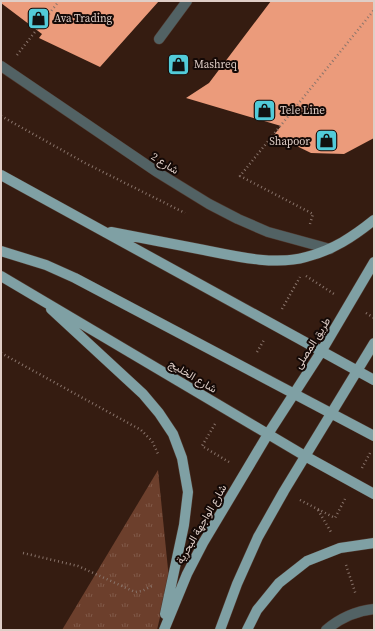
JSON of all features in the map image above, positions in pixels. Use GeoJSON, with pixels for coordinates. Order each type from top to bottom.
{"type":"FeatureCollection","features":[{"type":"Feature","properties":{"kind":"main road"},"geometry":{"type":"LineString","coordinates":[[1,175],[374,380]]}},
{"type":"Feature","properties":{"kind":"main road"},"geometry":{"type":"LineString","coordinates":[[102,231],[258,259],[282,260],[305,258],[330,249],[353,237],[374,220]]}},
{"type":"Feature","properties":{"kind":"main road"},"geometry":{"type":"LineString","coordinates":[[1,251],[46,265],[74,278],[374,436]]}},
{"type":"Feature","properties":{"kind":"main road","name":"طريق المصلى"},"geometry":{"type":"LineString","coordinates":[[268,434],[321,352],[374,262]]}},
{"type":"Feature","properties":{"kind":"main road","name":"شارع الخليج"},"geometry":{"type":"LineString","coordinates":[[1,276],[305,456],[374,494]]}},
{"type":"Feature","properties":{"kind":"main road"},"geometry":{"type":"LineString","coordinates":[[36,296],[142,394],[155,408],[173,434],[182,458],[188,492],[185,519],[163,630]]}},
{"type":"Feature","properties":{"kind":"main road"},"geometry":{"type":"LineString","coordinates":[[220,630],[236,584],[258,537],[305,456],[374,343]]}},
{"type":"Feature","properties":{"kind":"main road","name":"شارع الواجهة البحرية"},"geometry":{"type":"LineString","coordinates":[[163,630],[187,574],[203,543],[268,434]]}},
{"type":"Feature","properties":{"kind":"main road"},"geometry":{"type":"LineString","coordinates":[[247,630],[257,610],[279,582],[307,561],[340,548],[374,543]]}},
{"type":"Feature","properties":{"kind":"street"},"geometry":{"type":"LineString","coordinates":[[159,39],[187,1]]}},
{"type":"Feature","properties":{"kind":"street","name":"شارع 2"},"geometry":{"type":"LineString","coordinates":[[3,68],[184,190],[238,219],[268,232],[330,249]]}},
{"type":"Feature","properties":{"kind":"street"},"geometry":{"type":"LineString","coordinates":[[326,630],[336,622],[362,610],[374,609]]}},
{"type":"Feature","properties":{"kind":"path"},"geometry":{"type":"LineString","coordinates":[[3,68],[59,1]]}},
{"type":"Feature","properties":{"kind":"path"},"geometry":{"type":"LineString","coordinates":[[304,243],[314,214],[240,176],[374,10]]}},
{"type":"Feature","properties":{"kind":"path"},"geometry":{"type":"LineString","coordinates":[[1,116],[85,163],[191,216]]}},
{"type":"Feature","properties":{"kind":"path"},"geometry":{"type":"LineString","coordinates":[[1,353],[141,430],[152,441],[162,462]]}},
{"type":"Feature","properties":{"kind":"path"},"geometry":{"type":"LineString","coordinates":[[318,510],[340,548],[362,610]]}},
{"type":"Feature","properties":{"kind":"path"},"geometry":{"type":"LineString","coordinates":[[23,553],[78,566],[135,592],[151,587],[155,583]]}},
{"type":"Feature","properties":{"kind":"green space"},"geometry":{"type":"Polygon","coordinates":[[[158,470],[169,579],[157,630],[62,630],[158,470]]]}},
{"type":"Feature","properties":{"kind":"building"},"geometry":{"type":"Polygon","coordinates":[[[1,1],[159,1],[100,67],[39,38],[42,34],[1,3],[1,1]]]}},
{"type":"Feature","properties":{"kind":"building"},"geometry":{"type":"Polygon","coordinates":[[[271,1],[374,1],[374,138],[344,154],[311,153],[274,135],[281,126],[186,98],[209,83],[271,1]]]}},
{"type":"Feature","properties":{"kind":"place","name":"Ava Trading"},"geometry":{"type":"Point","coordinates":[39,18]}},
{"type":"Feature","properties":{"kind":"place","name":"Mashreq"},"geometry":{"type":"Point","coordinates":[178,64]}},
{"type":"Feature","properties":{"kind":"place","name":"Tele Line"},"geometry":{"type":"Point","coordinates":[265,110]}},
{"type":"Feature","properties":{"kind":"place","name":"Shapoor"},"geometry":{"type":"Point","coordinates":[326,141]}}]}
